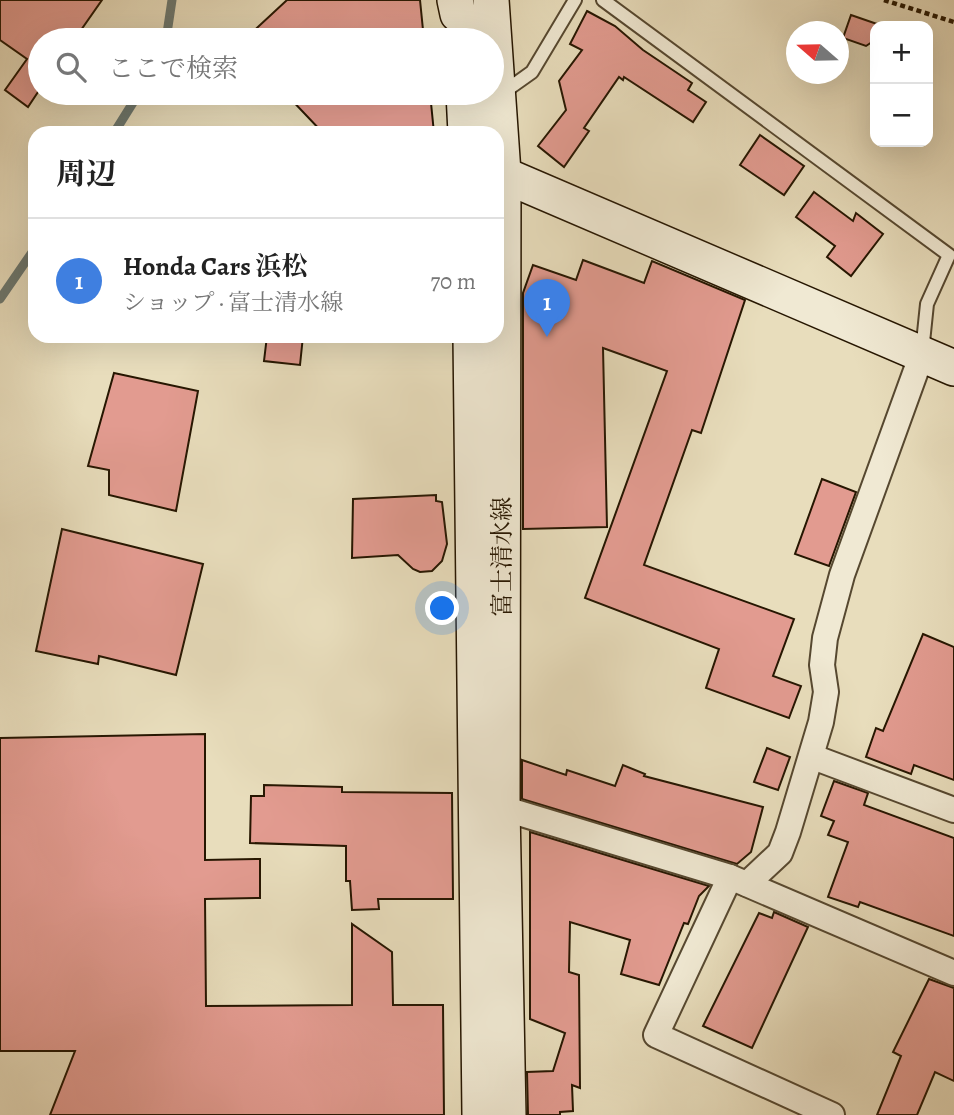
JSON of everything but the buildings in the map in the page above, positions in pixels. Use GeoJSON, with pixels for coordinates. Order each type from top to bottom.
{"type":"FeatureCollection","features":[{"type":"Feature","properties":{"kind":"main road","name":"富士清水線"},"geometry":{"type":"LineString","coordinates":[[491,0],[491,28]]}},
{"type":"Feature","properties":{"kind":"main road"},"geometry":{"type":"LineString","coordinates":[[458,14],[473,28]]}},
{"type":"Feature","properties":{"kind":"main road"},"geometry":{"type":"LineString","coordinates":[[465,105],[466,126]]}},
{"type":"Feature","properties":{"kind":"main road","name":"富士清水線"},"geometry":{"type":"LineString","coordinates":[[498,105],[499,126]]}},
{"type":"Feature","properties":{"kind":"main road"},"geometry":{"type":"LineString","coordinates":[[504,175],[954,368]]}},
{"type":"Feature","properties":{"kind":"main road","name":"富士清水線"},"geometry":{"type":"LineString","coordinates":[[471,343],[480,1115]]}},
{"type":"Feature","properties":{"kind":"main road","name":"富士清水線"},"geometry":{"type":"LineString","coordinates":[[501,343],[502,808],[508,1115]]}},
{"type":"Feature","properties":{"kind":"street"},"geometry":{"type":"LineString","coordinates":[[832,1115],[656,1035],[738,880],[780,853],[813,757],[826,692],[822,665],[825,638],[842,575],[922,354]]}},
{"type":"Feature","properties":{"kind":"street"},"geometry":{"type":"LineString","coordinates":[[813,757],[954,810]]}},
{"type":"Feature","properties":{"kind":"street"},"geometry":{"type":"LineString","coordinates":[[502,808],[738,880],[954,973]]}},
{"type":"Feature","properties":{"kind":"lane"},"geometry":{"type":"LineString","coordinates":[[504,92],[532,72],[575,0]]}},
{"type":"Feature","properties":{"kind":"lane"},"geometry":{"type":"LineString","coordinates":[[603,0],[951,255],[927,304],[922,354]]}},
{"type":"Feature","properties":{"kind":"path"},"geometry":{"type":"LineString","coordinates":[[884,0],[954,22]]}},
{"type":"Feature","properties":{"kind":"waterway"},"geometry":{"type":"LineString","coordinates":[[168,28],[172,0]]}},
{"type":"Feature","properties":{"kind":"waterway"},"geometry":{"type":"LineString","coordinates":[[118,126],[132,105]]}},
{"type":"Feature","properties":{"kind":"waterway"},"geometry":{"type":"LineString","coordinates":[[0,299],[28,258]]}},
{"type":"Feature","properties":{"kind":"place","name":"Honda Cars 浜松"},"geometry":{"type":"Point","coordinates":[547,337]}}]}
